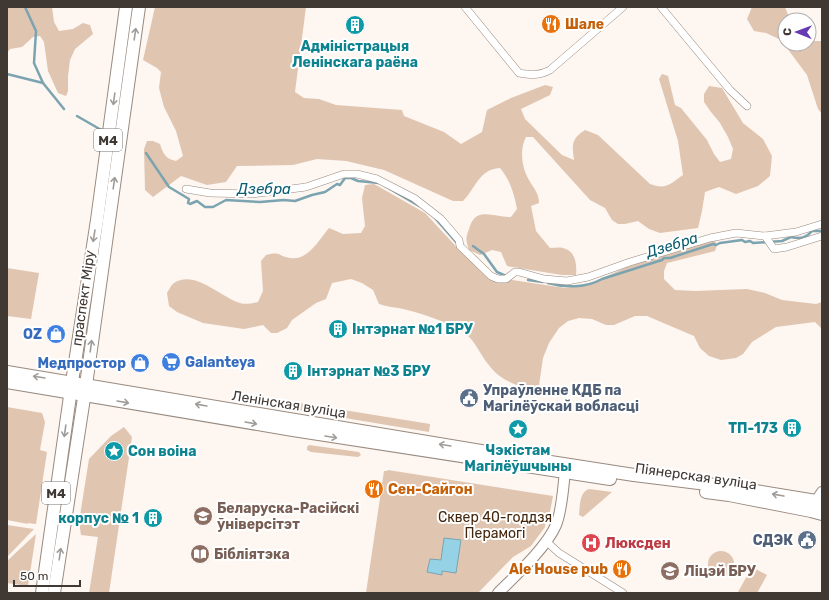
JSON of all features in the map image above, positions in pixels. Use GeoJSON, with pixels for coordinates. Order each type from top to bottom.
{"type":"FeatureCollection","features":[{"type":"Feature","properties":{"kind":"main road","name":"праспект Міру"},"geometry":{"type":"LineString","coordinates":[[54,593],[85,390],[119,60],[126,7]]}},
{"type":"Feature","properties":{"kind":"main road","name":"праспект Міру"},"geometry":{"type":"LineString","coordinates":[[42,593],[71,388],[103,221],[131,62],[139,7]]}},
{"type":"Feature","properties":{"kind":"main road","name":"Ленінская вуліца"},"geometry":{"type":"LineString","coordinates":[[7,372],[71,388]]}},
{"type":"Feature","properties":{"kind":"main road","name":"Ленінская вуліца"},"geometry":{"type":"LineString","coordinates":[[7,382],[71,388],[272,417],[565,469]]}},
{"type":"Feature","properties":{"kind":"main road","name":"Піянерская вуліца"},"geometry":{"type":"LineString","coordinates":[[565,469],[634,475],[731,487],[819,504]]}},
{"type":"Feature","properties":{"kind":"street"},"geometry":{"type":"LineString","coordinates":[[465,7],[519,73],[530,75],[542,75],[550,70],[623,7]]}},
{"type":"Feature","properties":{"kind":"street"},"geometry":{"type":"LineString","coordinates":[[661,7],[730,90],[747,106]]}},
{"type":"Feature","properties":{"kind":"street"},"geometry":{"type":"LineString","coordinates":[[186,189],[210,194],[252,194],[306,187],[344,174],[357,174],[377,179],[414,198],[441,219],[459,240],[460,246],[464,251],[491,276],[498,279],[506,279],[515,272],[520,272],[544,279],[567,281],[588,277],[710,238],[736,233],[765,236],[796,232],[822,224]]}},
{"type":"Feature","properties":{"kind":"street"},"geometry":{"type":"LineString","coordinates":[[765,236],[774,249],[787,247],[822,236]]}},
{"type":"Feature","properties":{"kind":"street"},"geometry":{"type":"LineString","coordinates":[[498,593],[547,542],[556,525],[559,514],[565,469]]}},
{"type":"Feature","properties":{"kind":"street"},"geometry":{"type":"LineString","coordinates":[[547,542],[559,553],[623,593]]}},
{"type":"Feature","properties":{"kind":"green space"},"geometry":{"type":"Polygon","coordinates":[[[7,7],[52,7],[54,22],[59,31],[73,29],[83,23],[90,25],[93,34],[75,49],[70,60],[68,91],[66,96],[58,93],[48,71],[44,42],[40,36],[33,37],[22,47],[10,49],[7,53],[7,7]]]}},
{"type":"Feature","properties":{"kind":"green space"},"geometry":{"type":"Polygon","coordinates":[[[155,7],[306,7],[295,92],[304,98],[319,99],[336,105],[402,110],[404,116],[444,132],[461,144],[482,132],[487,110],[511,98],[545,85],[553,87],[550,95],[521,109],[525,119],[562,155],[574,160],[573,146],[575,139],[585,130],[598,135],[650,184],[655,186],[668,185],[683,175],[678,141],[659,79],[662,74],[668,76],[675,105],[681,108],[707,140],[720,162],[731,159],[733,149],[720,123],[704,102],[704,94],[709,86],[722,88],[743,123],[763,139],[772,156],[770,176],[758,186],[736,194],[719,187],[705,192],[698,228],[660,233],[649,229],[638,221],[618,224],[612,220],[605,208],[590,200],[533,137],[526,137],[522,159],[529,180],[536,191],[539,200],[539,203],[531,206],[536,231],[550,248],[563,248],[571,252],[576,263],[576,275],[562,275],[507,266],[501,252],[492,250],[480,255],[469,250],[467,236],[473,220],[477,216],[487,214],[511,217],[517,209],[511,187],[500,168],[493,169],[482,175],[463,201],[453,201],[384,170],[346,161],[317,159],[293,165],[237,166],[226,182],[207,185],[181,176],[153,197],[145,190],[144,149],[147,141],[153,141],[160,144],[165,156],[170,159],[176,161],[183,156],[176,131],[164,107],[159,88],[161,72],[143,60],[155,7]]]}},
{"type":"Feature","properties":{"kind":"green space"},"geometry":{"type":"Polygon","coordinates":[[[752,7],[785,7],[787,12],[777,12],[777,38],[766,33],[754,31],[747,19],[752,7]]]}},
{"type":"Feature","properties":{"kind":"green space"},"geometry":{"type":"Polygon","coordinates":[[[817,41],[822,41],[822,114],[818,109],[807,75],[790,52],[817,52],[817,41]]]}},
{"type":"Feature","properties":{"kind":"green space"},"geometry":{"type":"Polygon","coordinates":[[[374,184],[425,213],[464,255],[501,281],[512,280],[565,288],[590,284],[631,265],[715,241],[717,245],[715,251],[667,263],[664,271],[664,279],[675,290],[695,291],[747,289],[765,293],[782,300],[816,304],[822,302],[822,329],[815,322],[776,327],[752,342],[743,354],[736,358],[721,360],[709,356],[700,348],[694,336],[647,316],[635,316],[614,325],[606,325],[592,319],[579,318],[568,321],[559,328],[549,343],[543,358],[538,392],[510,382],[498,375],[488,364],[472,340],[460,330],[427,316],[379,304],[373,290],[362,283],[351,279],[332,283],[326,299],[316,303],[292,320],[287,328],[277,333],[271,333],[263,325],[244,329],[203,323],[177,312],[169,306],[167,293],[171,286],[182,280],[190,279],[242,304],[258,302],[263,291],[261,261],[266,255],[277,254],[290,258],[302,256],[308,253],[317,244],[329,228],[343,234],[361,233],[365,226],[362,198],[365,185],[374,184]]]}},
{"type":"Feature","properties":{"kind":"green space"},"geometry":{"type":"Polygon","coordinates":[[[7,268],[39,273],[31,319],[7,316],[7,268]]]}},
{"type":"Feature","properties":{"kind":"green space"},"geometry":{"type":"Polygon","coordinates":[[[263,397],[430,424],[429,432],[261,404],[263,397]]]}},
{"type":"Feature","properties":{"kind":"green space"},"geometry":{"type":"Polygon","coordinates":[[[7,407],[42,413],[45,422],[40,450],[47,452],[36,524],[7,520],[7,407]]]}},
{"type":"Feature","properties":{"kind":"green space"},"geometry":{"type":"Polygon","coordinates":[[[124,427],[132,437],[109,593],[89,593],[98,537],[81,535],[79,522],[89,459],[111,436],[124,427]]]}},
{"type":"Feature","properties":{"kind":"green space"},"geometry":{"type":"Polygon","coordinates":[[[309,445],[359,452],[361,455],[358,457],[311,452],[307,450],[309,445]]]}},
{"type":"Feature","properties":{"kind":"green space","name":"Сквер 40-годдзя Перамогі"},"geometry":{"type":"Polygon","coordinates":[[[388,470],[553,496],[549,517],[546,519],[545,527],[531,546],[513,557],[478,593],[366,593],[384,471],[388,470]]]}},
{"type":"Feature","properties":{"kind":"green space"},"geometry":{"type":"Polygon","coordinates":[[[589,489],[612,492],[583,517],[579,515],[581,500],[583,493],[589,489]]]}},
{"type":"Feature","properties":{"kind":"green space"},"geometry":{"type":"Polygon","coordinates":[[[7,525],[34,529],[7,557],[7,525]]]}},
{"type":"Feature","properties":{"kind":"green space"},"geometry":{"type":"Polygon","coordinates":[[[36,534],[28,586],[7,583],[7,561],[36,534]]]}},
{"type":"Feature","properties":{"kind":"green space"},"geometry":{"type":"Polygon","coordinates":[[[721,551],[730,555],[734,564],[730,573],[721,577],[712,573],[708,564],[712,555],[721,551]]]}},
{"type":"Feature","properties":{"kind":"green space"},"geometry":{"type":"Polygon","coordinates":[[[752,567],[767,575],[757,593],[739,593],[738,592],[752,567]]]}},
{"type":"Feature","properties":{"kind":"water"},"geometry":{"type":"Polygon","coordinates":[[[444,538],[461,540],[456,573],[442,571],[442,575],[427,572],[430,559],[441,560],[444,538]]]}},
{"type":"Feature","properties":{"kind":"waterway","name":"Дзебра"},"geometry":{"type":"LineString","coordinates":[[25,7],[36,31],[34,63],[43,83],[64,109]]}},
{"type":"Feature","properties":{"kind":"waterway"},"geometry":{"type":"LineString","coordinates":[[7,74],[43,83]]}},
{"type":"Feature","properties":{"kind":"waterway","name":"Дзебра"},"geometry":{"type":"LineString","coordinates":[[77,116],[103,131]]}},
{"type":"Feature","properties":{"kind":"waterway","name":"Дзебра"},"geometry":{"type":"LineString","coordinates":[[146,153],[169,187],[189,199],[188,203],[190,204],[197,201],[205,207],[213,207],[226,200],[260,202],[284,200],[295,201],[325,192],[337,184],[340,185],[345,178],[379,183]]}},
{"type":"Feature","properties":{"kind":"waterway","name":"Дзебра"},"geometry":{"type":"LineString","coordinates":[[385,186],[419,206]]}},
{"type":"Feature","properties":{"kind":"waterway","name":"Дзебра"},"geometry":{"type":"LineString","coordinates":[[435,218],[456,242]]}},
{"type":"Feature","properties":{"kind":"waterway","name":"Дзебра"},"geometry":{"type":"LineString","coordinates":[[548,283],[561,286],[582,286],[662,260],[664,258],[670,258],[713,244],[716,245],[720,243],[742,240],[753,243],[782,241],[791,237],[803,237],[812,231],[822,231]]}},
{"type":"Feature","properties":{"kind":"waterway","name":"Дзебра"},"geometry":{"type":"LineString","coordinates":[[473,246],[484,254],[497,272],[506,276]]}},
{"type":"Feature","properties":{"kind":"waterway","name":"Дзебра"},"geometry":{"type":"LineString","coordinates":[[528,280],[543,282]]}},
{"type":"Feature","properties":{"kind":"place","name":"Шале"},"geometry":{"type":"Point","coordinates":[551,24]}},
{"type":"Feature","properties":{"kind":"place","name":"Адміністрацыя Ленінскага раёна"},"geometry":{"type":"Point","coordinates":[355,25]}},
{"type":"Feature","properties":{"kind":"place","name":"Інтэрнат №1 БРУ"},"geometry":{"type":"Point","coordinates":[338,329]}},
{"type":"Feature","properties":{"kind":"place","name":"OZ"},"geometry":{"type":"Point","coordinates":[56,334]}},
{"type":"Feature","properties":{"kind":"place","name":"Galanteya"},"geometry":{"type":"Point","coordinates":[171,362]}},
{"type":"Feature","properties":{"kind":"place","name":"Медпростор"},"geometry":{"type":"Point","coordinates":[140,363]}},
{"type":"Feature","properties":{"kind":"place","name":"Інтэрнат №3 БРУ"},"geometry":{"type":"Point","coordinates":[293,371]}},
{"type":"Feature","properties":{"kind":"place","name":"Упраўленне КДБ па Магілёўскай вобласці"},"geometry":{"type":"Point","coordinates":[469,398]}},
{"type":"Feature","properties":{"kind":"place","name":"ТП-173"},"geometry":{"type":"Point","coordinates":[792,428]}},
{"type":"Feature","properties":{"kind":"place","name":"Чэкістам Магілёўшчыны"},"geometry":{"type":"Point","coordinates":[518,429]}},
{"type":"Feature","properties":{"kind":"place","name":"Сон воіна"},"geometry":{"type":"Point","coordinates":[114,451]}},
{"type":"Feature","properties":{"kind":"place","name":"Сен-Сайгон"},"geometry":{"type":"Point","coordinates":[374,489]}},
{"type":"Feature","properties":{"kind":"place","name":"Беларуска-Расійскі ўніверсітэт"},"geometry":{"type":"Point","coordinates":[203,516]}},
{"type":"Feature","properties":{"kind":"place","name":"корпус № 1"},"geometry":{"type":"Point","coordinates":[153,518]}},
{"type":"Feature","properties":{"kind":"place","name":"СДЭК"},"geometry":{"type":"Point","coordinates":[807,540]}},
{"type":"Feature","properties":{"kind":"place","name":"Люксден"},"geometry":{"type":"Point","coordinates":[591,543]}},
{"type":"Feature","properties":{"kind":"place","name":"Бібліятэка"},"geometry":{"type":"Point","coordinates":[200,554]}},
{"type":"Feature","properties":{"kind":"place","name":"Ale House pub"},"geometry":{"type":"Point","coordinates":[622,569]}},
{"type":"Feature","properties":{"kind":"place","name":"Ліцэй БРУ"},"geometry":{"type":"Point","coordinates":[670,571]}}]}
